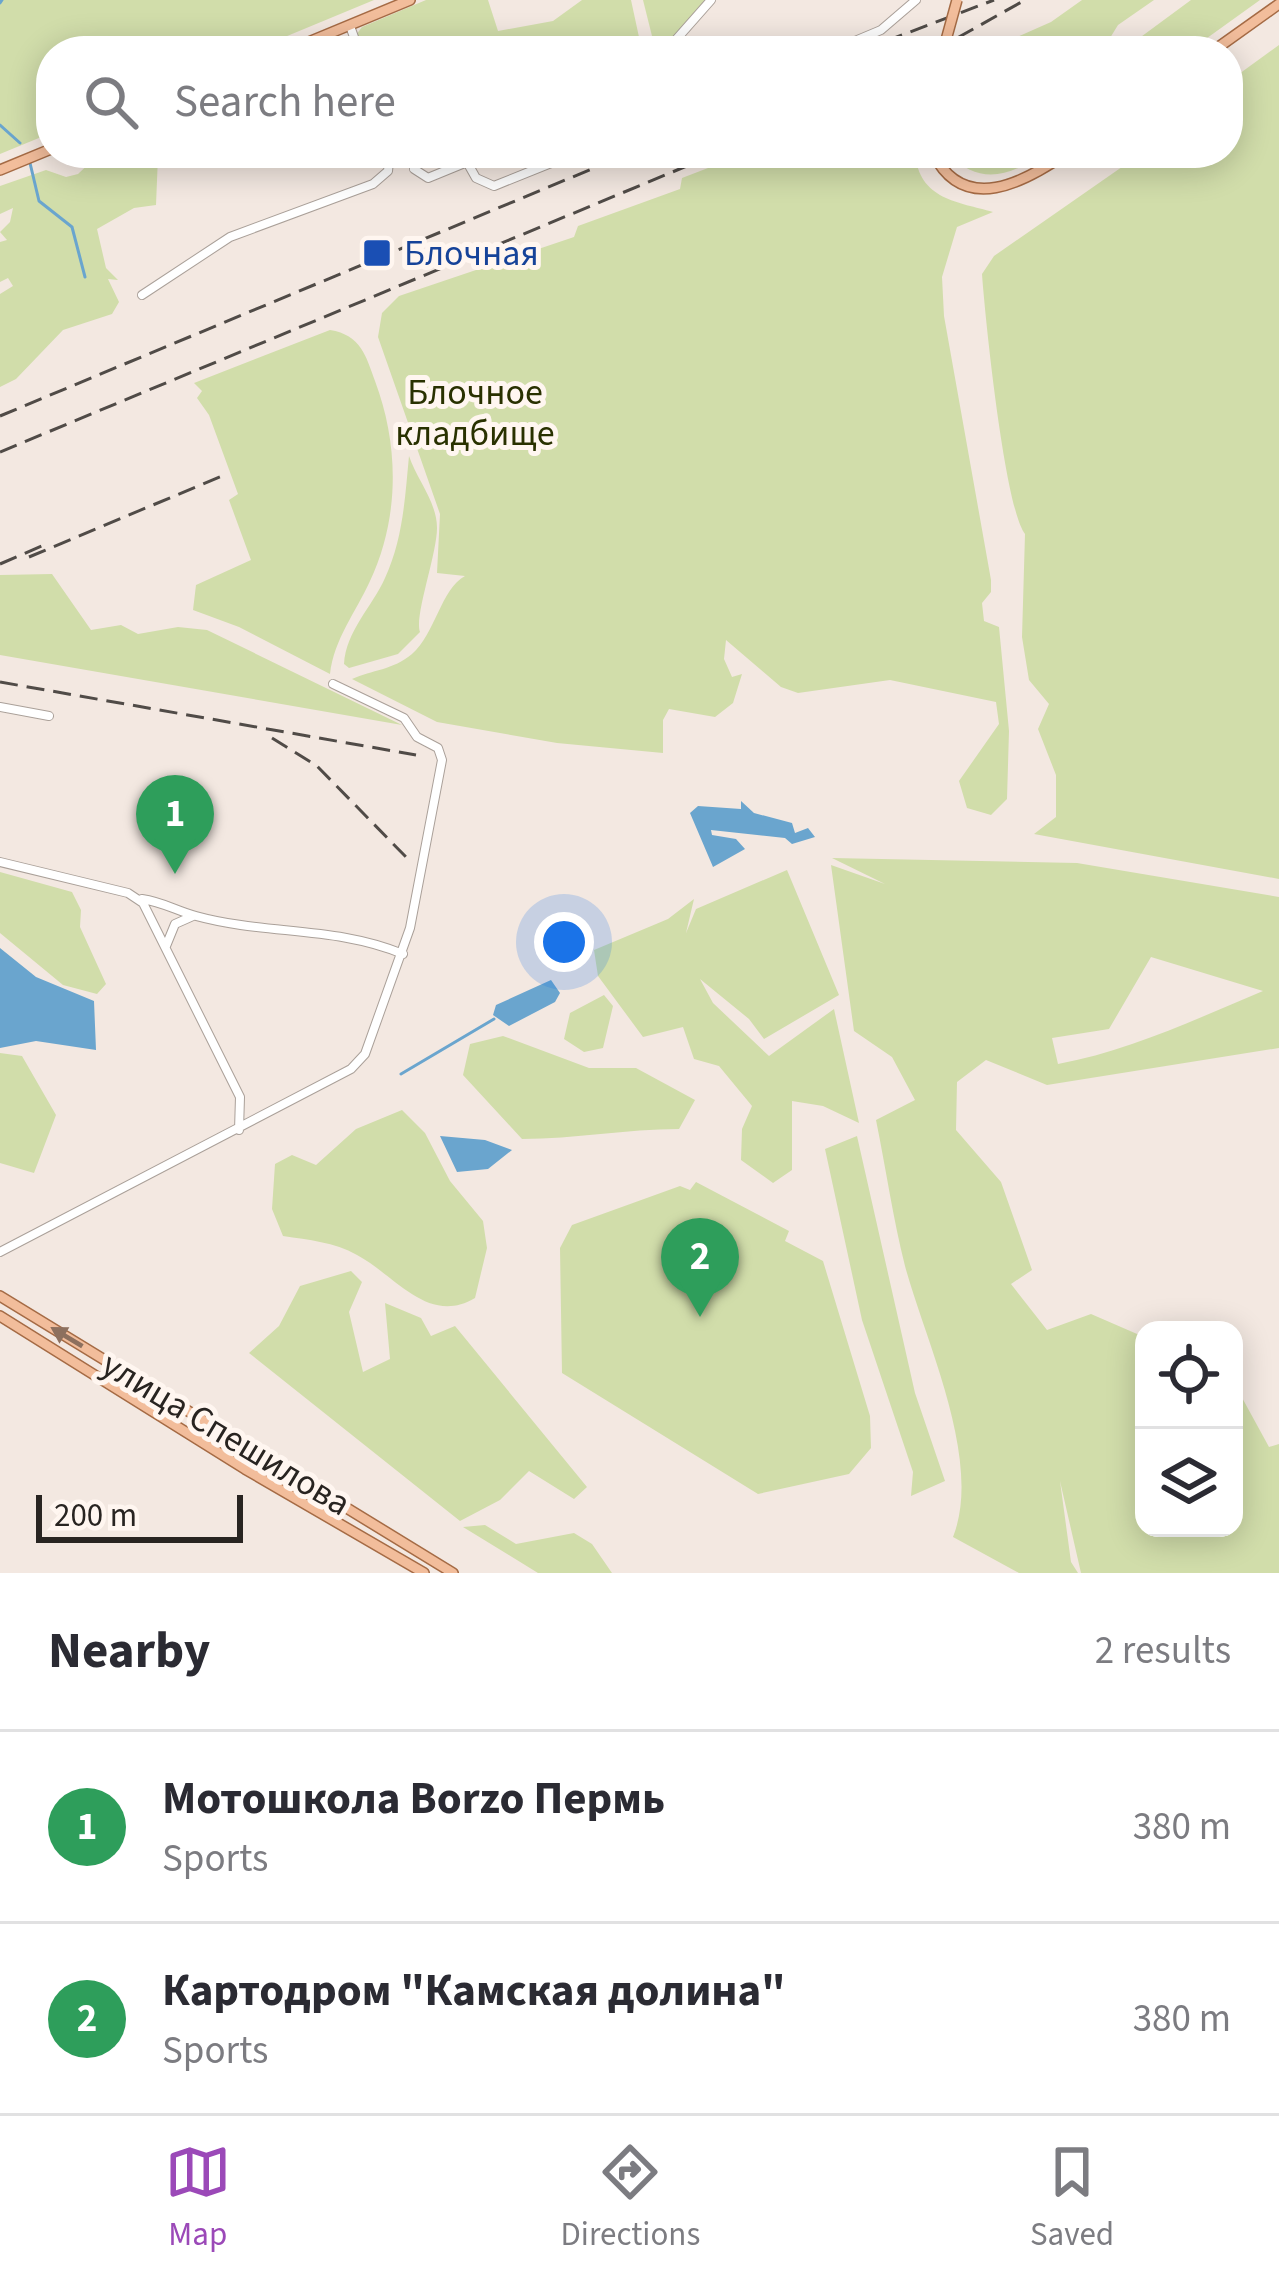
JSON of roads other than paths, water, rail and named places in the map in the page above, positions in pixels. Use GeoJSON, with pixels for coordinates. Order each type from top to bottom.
{"type":"FeatureCollection","features":[{"type":"Feature","properties":{"kind":"main road"},"geometry":{"type":"LineString","coordinates":[[325,36],[410,0]]}},
{"type":"Feature","properties":{"kind":"main road"},"geometry":{"type":"LineString","coordinates":[[947,36],[957,0]]}},
{"type":"Feature","properties":{"kind":"main road"},"geometry":{"type":"LineString","coordinates":[[1234,36],[1279,4]]}},
{"type":"Feature","properties":{"kind":"main road"},"geometry":{"type":"LineString","coordinates":[[0,170],[36,155]]}},
{"type":"Feature","properties":{"kind":"main road"},"geometry":{"type":"LineString","coordinates":[[945,168],[956,181],[992,190],[1019,183],[1043,168]]}},
{"type":"Feature","properties":{"kind":"main road","name":"улица Спешилова"},"geometry":{"type":"LineString","coordinates":[[0,1293],[453,1573]]}},
{"type":"Feature","properties":{"kind":"main road","name":"улица Спешилова"},"geometry":{"type":"LineString","coordinates":[[0,1316],[190,1436],[424,1573]]}},
{"type":"Feature","properties":{"kind":"main road"},"geometry":{"type":"LineString","coordinates":[[190,1436],[224,1442],[205,1416]]}},
{"type":"Feature","properties":{"kind":"street"},"geometry":{"type":"LineString","coordinates":[[680,36],[711,0]]}},
{"type":"Feature","properties":{"kind":"street"},"geometry":{"type":"LineString","coordinates":[[867,36],[916,0]]}},
{"type":"Feature","properties":{"kind":"street"},"geometry":{"type":"LineString","coordinates":[[350,26],[354,36]]}},
{"type":"Feature","properties":{"kind":"street"},"geometry":{"type":"LineString","coordinates":[[142,295],[230,237],[374,184],[383,168]]}},
{"type":"Feature","properties":{"kind":"street"},"geometry":{"type":"LineString","coordinates":[[414,169],[428,178],[451,168]]}},
{"type":"Feature","properties":{"kind":"street"},"geometry":{"type":"LineString","coordinates":[[471,168],[476,178],[494,186],[539,168]]}},
{"type":"Feature","properties":{"kind":"street"},"geometry":{"type":"LineString","coordinates":[[0,1252],[239,1131],[359,1062],[379,1025],[403,954],[441,753],[417,736],[404,718],[333,684]]}},
{"type":"Feature","properties":{"kind":"street"},"geometry":{"type":"LineString","coordinates":[[0,707],[49,716]]}},
{"type":"Feature","properties":{"kind":"street"},"geometry":{"type":"LineString","coordinates":[[0,862],[175,904],[196,916],[310,930],[403,954]]}},
{"type":"Feature","properties":{"kind":"street"},"geometry":{"type":"LineString","coordinates":[[139,899],[240,1097],[239,1131]]}},
{"type":"Feature","properties":{"kind":"street"},"geometry":{"type":"LineString","coordinates":[[166,948],[175,924],[196,916]]}},
{"type":"Feature","properties":{"kind":"water"},"geometry":{"type":"Polygon","coordinates":[[[741,801],[754,813],[792,823],[795,833],[808,828],[815,837],[792,844],[785,838],[711,830],[712,835],[736,839],[745,849],[713,867],[690,813],[698,806],[741,809],[741,801]]]}},
{"type":"Feature","properties":{"kind":"water"},"geometry":{"type":"Polygon","coordinates":[[[0,948],[36,977],[94,1001],[96,1050],[36,1041],[0,1048],[0,948]]]}},
{"type":"Feature","properties":{"kind":"water"},"geometry":{"type":"Polygon","coordinates":[[[551,980],[560,993],[555,1002],[509,1026],[493,1015],[496,1005],[551,980]]]}},
{"type":"Feature","properties":{"kind":"water"},"geometry":{"type":"Polygon","coordinates":[[[440,1136],[485,1140],[512,1150],[488,1169],[457,1172],[440,1136]]]}},
{"type":"Feature","properties":{"kind":"waterway"},"geometry":{"type":"LineString","coordinates":[[0,125],[20,143]]}},
{"type":"Feature","properties":{"kind":"waterway"},"geometry":{"type":"LineString","coordinates":[[30,163],[39,201],[72,227],[85,277]]}},
{"type":"Feature","properties":{"kind":"waterway"},"geometry":{"type":"LineString","coordinates":[[401,1074],[494,1019]]}},
{"type":"Feature","properties":{"kind":"railway"},"geometry":{"type":"LineString","coordinates":[[899,36],[994,0]]}},
{"type":"Feature","properties":{"kind":"railway"},"geometry":{"type":"LineString","coordinates":[[961,36],[1025,0]]}},
{"type":"Feature","properties":{"kind":"railway"},"geometry":{"type":"LineString","coordinates":[[0,416],[594,168]]}},
{"type":"Feature","properties":{"kind":"railway"},"geometry":{"type":"LineString","coordinates":[[0,452],[682,168]]}},
{"type":"Feature","properties":{"kind":"railway"},"geometry":{"type":"LineString","coordinates":[[29,557],[222,476]]}},
{"type":"Feature","properties":{"kind":"railway"},"geometry":{"type":"LineString","coordinates":[[0,564],[44,545]]}},
{"type":"Feature","properties":{"kind":"railway"},"geometry":{"type":"LineString","coordinates":[[0,682],[416,755]]}},
{"type":"Feature","properties":{"kind":"railway"},"geometry":{"type":"LineString","coordinates":[[272,738],[317,766],[406,857]]}},
{"type":"Feature","properties":{"kind":"place","name":"Блочная"},"geometry":{"type":"Point","coordinates":[377,253]}},
{"type":"Feature","properties":{"kind":"place","name":"Мотошкола Borzo Пермь"},"geometry":{"type":"Point","coordinates":[175,874]}},
{"type":"Feature","properties":{"kind":"place","name":"Картодром \"Камская долина\""},"geometry":{"type":"Point","coordinates":[700,1317]}},
{"type":"Feature","properties":{"kind":"park label","name":"Блочное кладбище"},"geometry":{"type":"Point","coordinates":[475,412]}}]}
